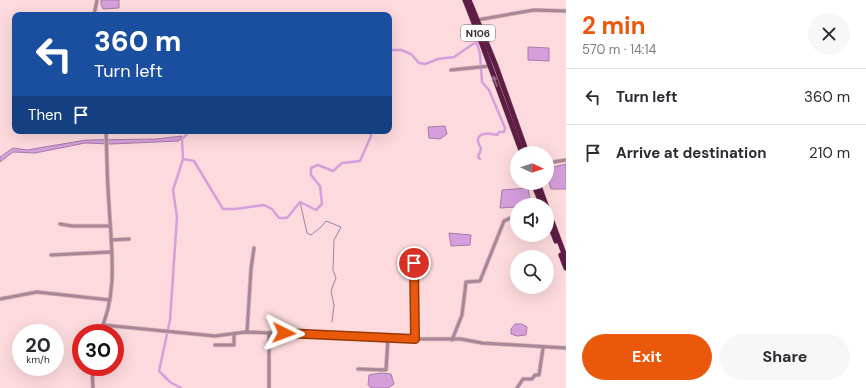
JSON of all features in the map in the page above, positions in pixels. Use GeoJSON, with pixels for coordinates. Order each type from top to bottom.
{"type":"FeatureCollection","features":[{"type":"Feature","properties":{"kind":"highway"},"geometry":{"type":"LineString","coordinates":[[467,2],[477,20],[496,66],[524,146]]}},
{"type":"Feature","properties":{"kind":"highway","name":"N106"},"geometry":{"type":"LineString","coordinates":[[467,2],[483,44],[488,67],[519,146]]}},
{"type":"Feature","properties":{"kind":"highway"},"geometry":{"type":"LineString","coordinates":[[554,227],[566,259]]}},
{"type":"Feature","properties":{"kind":"highway"},"geometry":{"type":"LineString","coordinates":[[554,236],[566,268]]}},
{"type":"Feature","properties":{"kind":"street"},"geometry":{"type":"LineString","coordinates":[[95,12],[97,0]]}},
{"type":"Feature","properties":{"kind":"street"},"geometry":{"type":"LineString","coordinates":[[477,20],[534,10],[566,11]]}},
{"type":"Feature","properties":{"kind":"street"},"geometry":{"type":"LineString","coordinates":[[451,70],[488,67]]}},
{"type":"Feature","properties":{"kind":"street"},"geometry":{"type":"LineString","coordinates":[[104,324],[108,314],[110,300],[111,252],[106,134]]}},
{"type":"Feature","properties":{"kind":"street"},"geometry":{"type":"LineString","coordinates":[[554,162],[566,160]]}},
{"type":"Feature","properties":{"kind":"street"},"geometry":{"type":"LineString","coordinates":[[452,340],[462,315],[466,282],[480,280],[504,220],[510,218]]}},
{"type":"Feature","properties":{"kind":"street"},"geometry":{"type":"LineString","coordinates":[[60,224],[72,226],[110,226]]}},
{"type":"Feature","properties":{"kind":"street"},"geometry":{"type":"LineString","coordinates":[[111,240],[129,239]]}},
{"type":"Feature","properties":{"kind":"street"},"geometry":{"type":"LineString","coordinates":[[247,332],[251,269],[254,248]]}},
{"type":"Feature","properties":{"kind":"street"},"geometry":{"type":"LineString","coordinates":[[52,255],[111,252]]}},
{"type":"Feature","properties":{"kind":"street"},"geometry":{"type":"LineString","coordinates":[[414,263],[415,339]]}},
{"type":"Feature","properties":{"kind":"street"},"geometry":{"type":"LineString","coordinates":[[0,299],[38,292],[110,300]]}},
{"type":"Feature","properties":{"kind":"street"},"geometry":{"type":"LineString","coordinates":[[124,328],[176,334],[215,336],[247,332],[415,339],[461,339],[482,343],[543,348],[566,348]]}},
{"type":"Feature","properties":{"kind":"street"},"geometry":{"type":"LineString","coordinates":[[269,333],[269,388]]}},
{"type":"Feature","properties":{"kind":"street"},"geometry":{"type":"LineString","coordinates":[[215,346],[234,345],[234,334]]}},
{"type":"Feature","properties":{"kind":"street"},"geometry":{"type":"LineString","coordinates":[[358,369],[386,370],[388,338]]}},
{"type":"Feature","properties":{"kind":"street"},"geometry":{"type":"LineString","coordinates":[[517,388],[523,379],[532,379],[535,375],[539,375],[543,348]]}},
{"type":"Feature","properties":{"kind":"street"},"geometry":{"type":"LineString","coordinates":[[92,376],[93,388]]}},
{"type":"Feature","properties":{"kind":"shaded area"},"geometry":{"type":"Polygon","coordinates":[[[101,0],[119,0],[119,8],[103,9],[101,0]]]}},
{"type":"Feature","properties":{"kind":"shaded area"},"geometry":{"type":"Polygon","coordinates":[[[528,47],[549,48],[549,61],[528,60],[528,47]]]}},
{"type":"Feature","properties":{"kind":"shaded area"},"geometry":{"type":"Polygon","coordinates":[[[445,126],[447,134],[440,139],[429,138],[428,127],[445,126]]]}},
{"type":"Feature","properties":{"kind":"shaded area"},"geometry":{"type":"Polygon","coordinates":[[[182,136],[179,141],[111,144],[85,143],[35,153],[13,152],[0,162],[0,157],[13,148],[27,150],[86,140],[156,139],[182,136]]]}},
{"type":"Feature","properties":{"kind":"shaded area"},"geometry":{"type":"Polygon","coordinates":[[[566,164],[566,189],[554,189],[554,167],[566,164]]]}},
{"type":"Feature","properties":{"kind":"shaded area"},"geometry":{"type":"Polygon","coordinates":[[[502,190],[528,190],[530,198],[510,198],[510,207],[500,208],[502,190]]]}},
{"type":"Feature","properties":{"kind":"shaded area"},"geometry":{"type":"Polygon","coordinates":[[[449,233],[471,235],[470,245],[451,246],[449,233]]]}},
{"type":"Feature","properties":{"kind":"shaded area"},"geometry":{"type":"Polygon","coordinates":[[[515,324],[522,324],[527,327],[526,335],[517,336],[511,334],[511,329],[515,324]]]}},
{"type":"Feature","properties":{"kind":"shaded area"},"geometry":{"type":"Polygon","coordinates":[[[381,373],[391,374],[394,384],[388,388],[371,388],[368,385],[369,375],[381,373]]]}},
{"type":"Feature","properties":{"kind":"waterway"},"geometry":{"type":"LineString","coordinates":[[392,50],[401,50],[411,54],[419,63],[425,64],[438,59],[454,57],[473,44],[477,43],[480,54],[482,82],[489,90],[505,128],[504,132],[499,132],[497,135],[484,134],[479,136],[478,141],[481,149],[478,157],[480,159]]}},
{"type":"Feature","properties":{"kind":"waterway"},"geometry":{"type":"LineString","coordinates":[[181,388],[170,382],[159,371],[170,320],[177,217],[173,190],[183,159],[182,139],[187,134]]}},
{"type":"Feature","properties":{"kind":"waterway"},"geometry":{"type":"LineString","coordinates":[[183,159],[194,161],[223,209],[264,205],[272,209],[279,218],[287,218],[300,202],[316,210],[322,204],[320,186],[311,175],[311,168],[318,165],[333,171],[342,163],[360,161],[371,134]]}},
{"type":"Feature","properties":{"kind":"waterway"},"geometry":{"type":"LineString","coordinates":[[300,202],[307,233],[311,235],[326,221],[341,227],[334,240],[333,270],[336,278],[331,291],[334,305],[332,322]]}},
{"type":"Feature","properties":{"kind":"route"},"geometry":{"type":"LineString","coordinates":[[284,333],[415,339],[414,263]]}}]}
